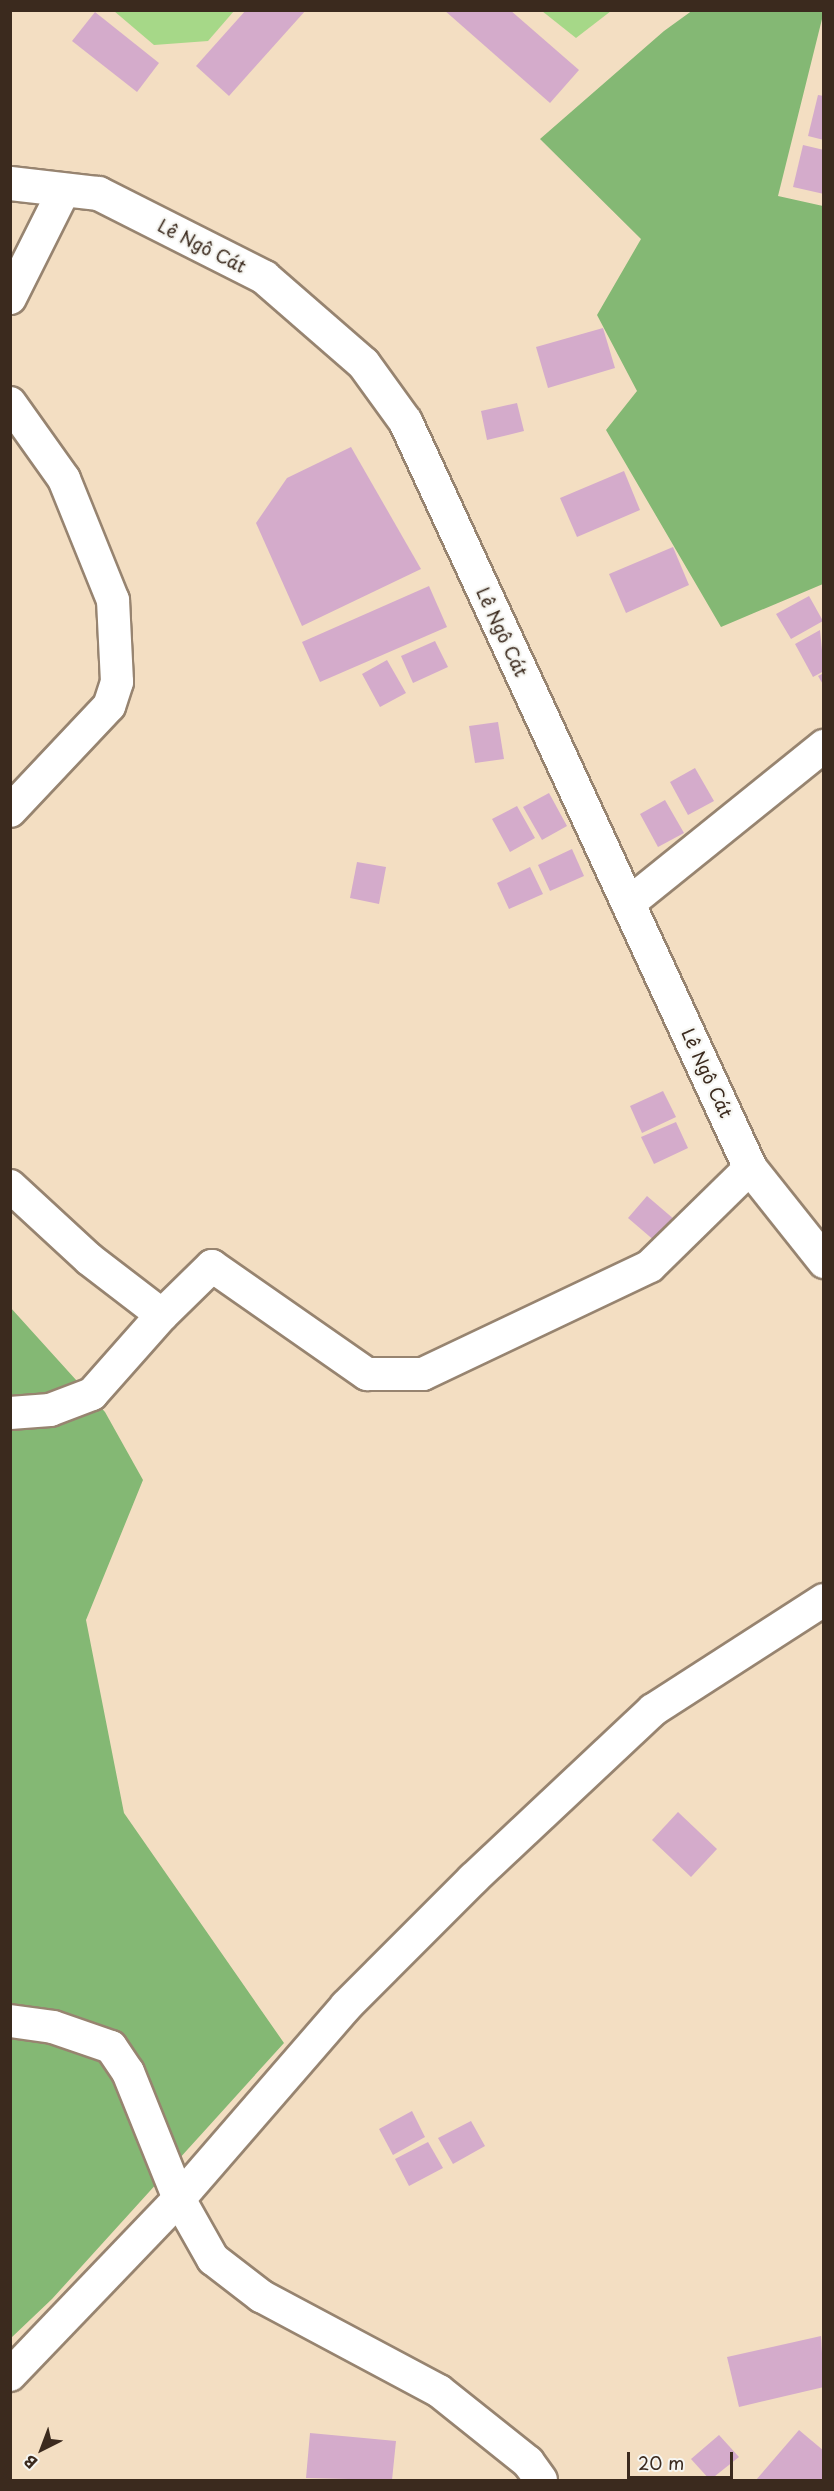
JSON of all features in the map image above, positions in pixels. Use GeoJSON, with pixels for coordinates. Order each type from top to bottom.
{"type":"FeatureCollection","features":[{"type":"Feature","properties":{"kind":"street","name":"Lê Ngô Cát"},"geometry":{"type":"LineString","coordinates":[[10,183],[98,193],[264,277],[363,363],[405,421],[750,1168],[824,1261]]}},
{"type":"Feature","properties":{"kind":"street"},"geometry":{"type":"LineString","coordinates":[[10,298],[64,189]]}},
{"type":"Feature","properties":{"kind":"street"},"geometry":{"type":"LineString","coordinates":[[10,403],[64,479],[113,600],[117,682],[109,706],[10,811]]}},
{"type":"Feature","properties":{"kind":"street"},"geometry":{"type":"LineString","coordinates":[[628,904],[824,746]]}},
{"type":"Feature","properties":{"kind":"street"},"geometry":{"type":"LineString","coordinates":[[10,1413],[50,1410],[92,1394],[162,1315],[212,1266],[367,1374],[423,1374],[650,1266],[750,1168]]}},
{"type":"Feature","properties":{"kind":"street"},"geometry":{"type":"LineString","coordinates":[[10,1186],[89,1260],[162,1315]]}},
{"type":"Feature","properties":{"kind":"street"},"geometry":{"type":"LineString","coordinates":[[10,2375],[179,2199],[346,2006],[473,1879],[644,1718],[824,1600]]}},
{"type":"Feature","properties":{"kind":"street"},"geometry":{"type":"LineString","coordinates":[[10,2020],[53,2026],[111,2047],[128,2072],[179,2199],[213,2259],[261,2296],[439,2391],[528,2462],[541,2481]]}},
{"type":"Feature","properties":{"kind":"green space"},"geometry":{"type":"Polygon","coordinates":[[[693,10],[824,11],[778,196],[823,206],[823,584],[721,627],[606,430],[637,391],[597,315],[641,239],[540,139],[664,31],[693,10]]]}},
{"type":"Feature","properties":{"kind":"green space"},"geometry":{"type":"Polygon","coordinates":[[[114,11],[234,11],[208,41],[154,45],[114,11]]]}},
{"type":"Feature","properties":{"kind":"green space"},"geometry":{"type":"Polygon","coordinates":[[[542,11],[611,11],[576,38],[542,11]]]}},
{"type":"Feature","properties":{"kind":"green space"},"geometry":{"type":"Polygon","coordinates":[[[10,1307],[105,1412],[143,1480],[86,1620],[124,1813],[284,2043],[52,2299],[11,2338],[10,1307]]]}},
{"type":"Feature","properties":{"kind":"building"},"geometry":{"type":"Polygon","coordinates":[[[246,10],[306,10],[229,96],[196,66],[246,10]]]}},
{"type":"Feature","properties":{"kind":"building"},"geometry":{"type":"Polygon","coordinates":[[[444,10],[510,10],[579,70],[550,103],[444,10]]]}},
{"type":"Feature","properties":{"kind":"building"},"geometry":{"type":"Polygon","coordinates":[[[95,12],[159,63],[137,92],[72,41],[95,12]]]}},
{"type":"Feature","properties":{"kind":"building"},"geometry":{"type":"Polygon","coordinates":[[[818,95],[824,96],[824,140],[808,136],[818,95]]]}},
{"type":"Feature","properties":{"kind":"building"},"geometry":{"type":"Polygon","coordinates":[[[803,145],[824,150],[824,194],[793,187],[803,145]]]}},
{"type":"Feature","properties":{"kind":"building"},"geometry":{"type":"Polygon","coordinates":[[[603,328],[615,368],[548,388],[536,347],[603,328]]]}},
{"type":"Feature","properties":{"kind":"building"},"geometry":{"type":"Polygon","coordinates":[[[517,403],[524,431],[487,440],[481,411],[517,403]]]}},
{"type":"Feature","properties":{"kind":"building"},"geometry":{"type":"Polygon","coordinates":[[[351,447],[421,569],[302,626],[256,523],[287,478],[351,447]]]}},
{"type":"Feature","properties":{"kind":"building"},"geometry":{"type":"Polygon","coordinates":[[[624,471],[640,510],[577,537],[560,498],[624,471]]]}},
{"type":"Feature","properties":{"kind":"building"},"geometry":{"type":"Polygon","coordinates":[[[673,547],[689,585],[626,613],[609,574],[673,547]]]}},
{"type":"Feature","properties":{"kind":"building"},"geometry":{"type":"Polygon","coordinates":[[[429,586],[447,627],[320,682],[302,642],[429,586]]]}},
{"type":"Feature","properties":{"kind":"building"},"geometry":{"type":"Polygon","coordinates":[[[809,596],[823,621],[791,639],[776,614],[809,596]]]}},
{"type":"Feature","properties":{"kind":"building"},"geometry":{"type":"Polygon","coordinates":[[[820,630],[824,671],[813,677],[795,644],[820,630]]]}},
{"type":"Feature","properties":{"kind":"building"},"geometry":{"type":"Polygon","coordinates":[[[435,641],[448,667],[413,683],[401,656],[435,641]]]}},
{"type":"Feature","properties":{"kind":"building"},"geometry":{"type":"Polygon","coordinates":[[[387,660],[406,693],[380,707],[362,674],[387,660]]]}},
{"type":"Feature","properties":{"kind":"building"},"geometry":{"type":"Polygon","coordinates":[[[824,673],[824,686],[818,676],[824,673]]]}},
{"type":"Feature","properties":{"kind":"building"},"geometry":{"type":"Polygon","coordinates":[[[498,722],[504,759],[475,763],[469,726],[498,722]]]}},
{"type":"Feature","properties":{"kind":"building"},"geometry":{"type":"Polygon","coordinates":[[[695,768],[714,801],[688,815],[670,782],[695,768]]]}},
{"type":"Feature","properties":{"kind":"building"},"geometry":{"type":"Polygon","coordinates":[[[549,793],[567,826],[542,840],[523,807],[549,793]]]}},
{"type":"Feature","properties":{"kind":"building"},"geometry":{"type":"Polygon","coordinates":[[[665,800],[684,833],[658,847],[640,814],[665,800]]]}},
{"type":"Feature","properties":{"kind":"building"},"geometry":{"type":"Polygon","coordinates":[[[517,806],[535,838],[510,852],[492,819],[517,806]]]}},
{"type":"Feature","properties":{"kind":"building"},"geometry":{"type":"Polygon","coordinates":[[[572,849],[584,876],[550,891],[538,865],[572,849]]]}},
{"type":"Feature","properties":{"kind":"building"},"geometry":{"type":"Polygon","coordinates":[[[357,862],[386,867],[379,904],[350,898],[357,862]]]}},
{"type":"Feature","properties":{"kind":"building"},"geometry":{"type":"Polygon","coordinates":[[[530,867],[543,894],[509,909],[497,883],[530,867]]]}},
{"type":"Feature","properties":{"kind":"building"},"geometry":{"type":"Polygon","coordinates":[[[663,1091],[676,1117],[642,1133],[630,1106],[663,1091]]]}},
{"type":"Feature","properties":{"kind":"building"},"geometry":{"type":"Polygon","coordinates":[[[676,1122],[688,1148],[654,1164],[641,1137],[676,1122]]]}},
{"type":"Feature","properties":{"kind":"building"},"geometry":{"type":"Polygon","coordinates":[[[647,1196],[675,1220],[656,1242],[628,1218],[647,1196]]]}},
{"type":"Feature","properties":{"kind":"building"},"geometry":{"type":"Polygon","coordinates":[[[678,1812],[717,1849],[691,1877],[652,1840],[678,1812]]]}},
{"type":"Feature","properties":{"kind":"building"},"geometry":{"type":"Polygon","coordinates":[[[412,2111],[425,2137],[393,2155],[379,2129],[412,2111]]]}},
{"type":"Feature","properties":{"kind":"building"},"geometry":{"type":"Polygon","coordinates":[[[471,2121],[485,2146],[453,2164],[438,2138],[471,2121]]]}},
{"type":"Feature","properties":{"kind":"building"},"geometry":{"type":"Polygon","coordinates":[[[428,2142],[443,2168],[409,2186],[395,2159],[428,2142]]]}},
{"type":"Feature","properties":{"kind":"building"},"geometry":{"type":"Polygon","coordinates":[[[821,2336],[824,2387],[739,2407],[727,2357],[821,2336]]]}},
{"type":"Feature","properties":{"kind":"building"},"geometry":{"type":"Polygon","coordinates":[[[799,2430],[824,2451],[824,2480],[756,2480],[799,2430]]]}},
{"type":"Feature","properties":{"kind":"building"},"geometry":{"type":"Polygon","coordinates":[[[310,2433],[396,2441],[392,2480],[306,2478],[310,2433]]]}},
{"type":"Feature","properties":{"kind":"building"},"geometry":{"type":"Polygon","coordinates":[[[719,2435],[739,2457],[710,2480],[691,2459],[719,2435]]]}}]}
